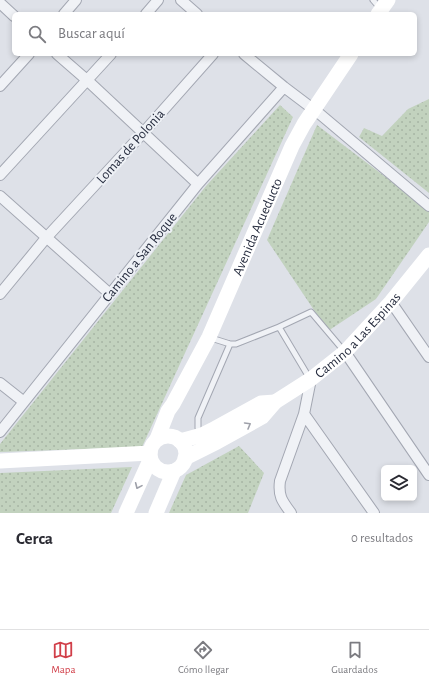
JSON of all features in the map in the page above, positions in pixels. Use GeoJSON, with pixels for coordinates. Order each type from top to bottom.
{"type":"FeatureCollection","features":[{"type":"Feature","properties":{"kind":"street"},"geometry":{"type":"LineString","coordinates":[[66,12],[76,0]]}},
{"type":"Feature","properties":{"kind":"street"},"geometry":{"type":"LineString","coordinates":[[148,12],[158,0]]}},
{"type":"Feature","properties":{"kind":"street"},"geometry":{"type":"LineString","coordinates":[[181,0],[195,12]]}},
{"type":"Feature","properties":{"kind":"street"},"geometry":{"type":"LineString","coordinates":[[0,4],[12,14]]}},
{"type":"Feature","properties":{"kind":"street"},"geometry":{"type":"LineString","coordinates":[[0,86],[27,56]]}},
{"type":"Feature","properties":{"kind":"street"},"geometry":{"type":"LineString","coordinates":[[59,56],[198,184]]}},
{"type":"Feature","properties":{"kind":"street"},"geometry":{"type":"LineString","coordinates":[[0,175],[88,81],[109,56]]}},
{"type":"Feature","properties":{"kind":"street","name":"Lomas de Polonia"},"geometry":{"type":"LineString","coordinates":[[0,294],[46,238],[143,133],[211,56]]}},
{"type":"Feature","properties":{"kind":"street"},"geometry":{"type":"LineString","coordinates":[[246,56],[284,87],[314,109],[429,206]]}},
{"type":"Feature","properties":{"kind":"street","name":"Avenida Acueducto"},"geometry":{"type":"LineString","coordinates":[[157,439],[168,411],[208,337],[292,146],[304,124],[350,56]]}},
{"type":"Feature","properties":{"kind":"street","name":"Camino a San Roque"},"geometry":{"type":"LineString","coordinates":[[0,432],[198,184],[284,87]]}},
{"type":"Feature","properties":{"kind":"street"},"geometry":{"type":"LineString","coordinates":[[0,196],[110,294]]}},
{"type":"Feature","properties":{"kind":"street","name":"Camino a Las Espinas"},"geometry":{"type":"LineString","coordinates":[[185,458],[205,441],[261,403],[275,402],[311,379],[345,352],[391,302],[429,255]]}},
{"type":"Feature","properties":{"kind":"street"},"geometry":{"type":"LineString","coordinates":[[391,302],[429,357]]}},
{"type":"Feature","properties":{"kind":"street"},"geometry":{"type":"LineString","coordinates":[[345,352],[429,475]]}},
{"type":"Feature","properties":{"kind":"street"},"geometry":{"type":"LineString","coordinates":[[291,513],[281,498],[279,490],[280,481],[304,414],[311,379]]}},
{"type":"Feature","properties":{"kind":"street"},"geometry":{"type":"LineString","coordinates":[[0,383],[24,402]]}},
{"type":"Feature","properties":{"kind":"street"},"geometry":{"type":"LineString","coordinates":[[150,456],[153,465],[163,472],[174,471],[180,468],[185,458],[186,452],[178,439],[173,404]]}},
{"type":"Feature","properties":{"kind":"street"},"geometry":{"type":"LineString","coordinates":[[304,414],[374,513]]}},
{"type":"Feature","properties":{"kind":"street"},"geometry":{"type":"LineString","coordinates":[[126,513],[150,456],[153,443],[163,436],[178,439]]}},
{"type":"Feature","properties":{"kind":"street","name":"Camino a Las Espinas"},"geometry":{"type":"LineString","coordinates":[[178,439],[205,441]]}},
{"type":"Feature","properties":{"kind":"street"},"geometry":{"type":"LineString","coordinates":[[0,461],[150,456]]}},
{"type":"Feature","properties":{"kind":"street"},"geometry":{"type":"LineString","coordinates":[[156,513],[174,471]]}},
{"type":"Feature","properties":{"kind":"lane"},"geometry":{"type":"LineString","coordinates":[[208,337],[230,344],[244,342],[311,312],[345,352]]}},
{"type":"Feature","properties":{"kind":"lane"},"geometry":{"type":"LineString","coordinates":[[279,327],[311,379]]}},
{"type":"Feature","properties":{"kind":"lane"},"geometry":{"type":"LineString","coordinates":[[205,441],[198,428],[198,418],[230,344]]}},
{"type":"Feature","properties":{"kind":"green space"},"geometry":{"type":"Polygon","coordinates":[[[429,99],[429,193],[359,137],[364,128],[382,136],[408,109],[429,99]]]}},
{"type":"Feature","properties":{"kind":"green space"},"geometry":{"type":"Polygon","coordinates":[[[280,105],[293,117],[142,447],[0,452],[0,444],[206,186],[280,105]]]}},
{"type":"Feature","properties":{"kind":"green space"},"geometry":{"type":"Polygon","coordinates":[[[317,125],[429,210],[429,222],[376,299],[328,331],[267,240],[317,125]]]}},
{"type":"Feature","properties":{"kind":"green space"},"geometry":{"type":"Polygon","coordinates":[[[239,446],[264,473],[248,513],[169,513],[186,475],[239,446]]]}},
{"type":"Feature","properties":{"kind":"green space"},"geometry":{"type":"Polygon","coordinates":[[[132,467],[111,513],[0,513],[0,473],[132,467]]]}}]}
